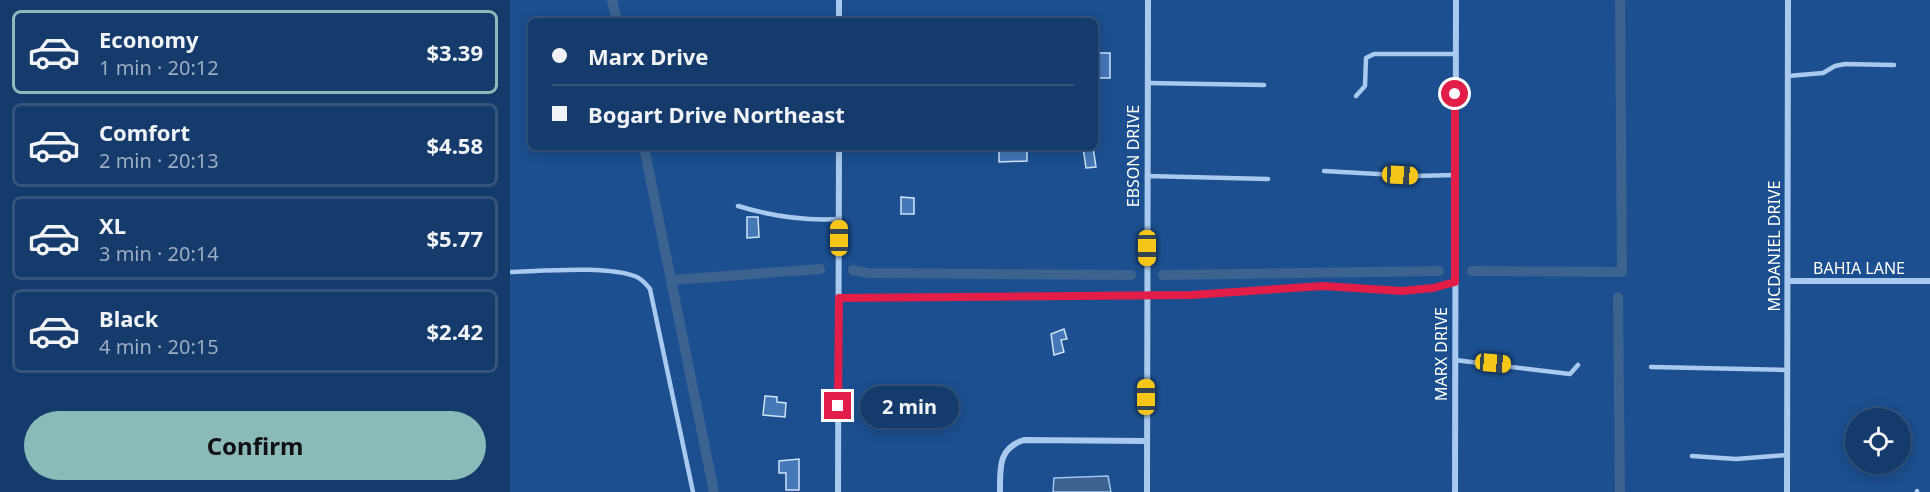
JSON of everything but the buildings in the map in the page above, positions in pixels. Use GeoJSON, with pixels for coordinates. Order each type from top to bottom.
{"type":"FeatureCollection","features":[{"type":"Feature","properties":{"kind":"street"},"geometry":{"type":"LineString","coordinates":[[839,0],[839,18]]}},
{"type":"Feature","properties":{"kind":"street","name":"EBSON DRIVE"},"geometry":{"type":"LineString","coordinates":[[1147,492],[1148,0]]}},
{"type":"Feature","properties":{"kind":"street","name":"MARX DRIVE"},"geometry":{"type":"LineString","coordinates":[[1455,492],[1456,0]]}},
{"type":"Feature","properties":{"kind":"street","name":"MCDANIEL DRIVE"},"geometry":{"type":"LineString","coordinates":[[1787,492],[1788,0]]}},
{"type":"Feature","properties":{"kind":"street"},"geometry":{"type":"LineString","coordinates":[[838,492],[839,150]]}},
{"type":"Feature","properties":{"kind":"street","name":"BAHIA LANE"},"geometry":{"type":"LineString","coordinates":[[1788,281],[1930,281]]}},
{"type":"Feature","properties":{"kind":"street"},"geometry":{"type":"LineString","coordinates":[[839,298],[1147,296],[1323,286],[1410,291],[1455,282]]}},
{"type":"Feature","properties":{"kind":"street"},"geometry":{"type":"LineString","coordinates":[[1000,492],[1000,463],[1004,452],[1013,444],[1024,440],[1146,441]]}},
{"type":"Feature","properties":{"kind":"lane"},"geometry":{"type":"LineString","coordinates":[[1356,96],[1365,86],[1366,57],[1374,54],[1455,54]]}},
{"type":"Feature","properties":{"kind":"lane"},"geometry":{"type":"LineString","coordinates":[[1788,76],[1823,73],[1835,66],[1845,64],[1894,65]]}},
{"type":"Feature","properties":{"kind":"lane"},"geometry":{"type":"LineString","coordinates":[[1147,83],[1264,85]]}},
{"type":"Feature","properties":{"kind":"lane"},"geometry":{"type":"LineString","coordinates":[[1324,171],[1414,176],[1455,175]]}},
{"type":"Feature","properties":{"kind":"lane"},"geometry":{"type":"LineString","coordinates":[[1147,176],[1268,179]]}},
{"type":"Feature","properties":{"kind":"lane"},"geometry":{"type":"LineString","coordinates":[[738,206],[769,215],[816,220],[839,219]]}},
{"type":"Feature","properties":{"kind":"lane"},"geometry":{"type":"LineString","coordinates":[[510,272],[590,271],[636,276],[645,282],[650,290],[668,362],[693,492]]}},
{"type":"Feature","properties":{"kind":"lane"},"geometry":{"type":"LineString","coordinates":[[1455,360],[1570,374],[1578,365]]}},
{"type":"Feature","properties":{"kind":"lane"},"geometry":{"type":"LineString","coordinates":[[1651,367],[1787,370]]}},
{"type":"Feature","properties":{"kind":"lane"},"geometry":{"type":"LineString","coordinates":[[1692,456],[1736,459],[1787,455]]}},
{"type":"Feature","properties":{"kind":"water"},"geometry":{"type":"Polygon","coordinates":[[[1108,476],[1111,492],[1053,492],[1054,478],[1108,476]]]}},
{"type":"Feature","properties":{"kind":"waterway"},"geometry":{"type":"LineString","coordinates":[[612,0],[616,18]]}},
{"type":"Feature","properties":{"kind":"waterway"},"geometry":{"type":"LineString","coordinates":[[1472,271],[1622,272],[1620,0]]}},
{"type":"Feature","properties":{"kind":"waterway"},"geometry":{"type":"LineString","coordinates":[[645,150],[714,492]]}},
{"type":"Feature","properties":{"kind":"waterway"},"geometry":{"type":"LineString","coordinates":[[672,280],[820,269]]}},
{"type":"Feature","properties":{"kind":"waterway"},"geometry":{"type":"LineString","coordinates":[[853,270],[868,273],[1131,275]]}},
{"type":"Feature","properties":{"kind":"waterway"},"geometry":{"type":"LineString","coordinates":[[1163,275],[1439,271]]}},
{"type":"Feature","properties":{"kind":"waterway"},"geometry":{"type":"LineString","coordinates":[[1618,297],[1620,492]]}},
{"type":"Feature","properties":{"kind":"route"},"geometry":{"type":"LineString","coordinates":[[838,406],[839,298],[1191,295],[1323,286],[1402,291],[1433,288],[1455,282],[1455,94]]}}]}
